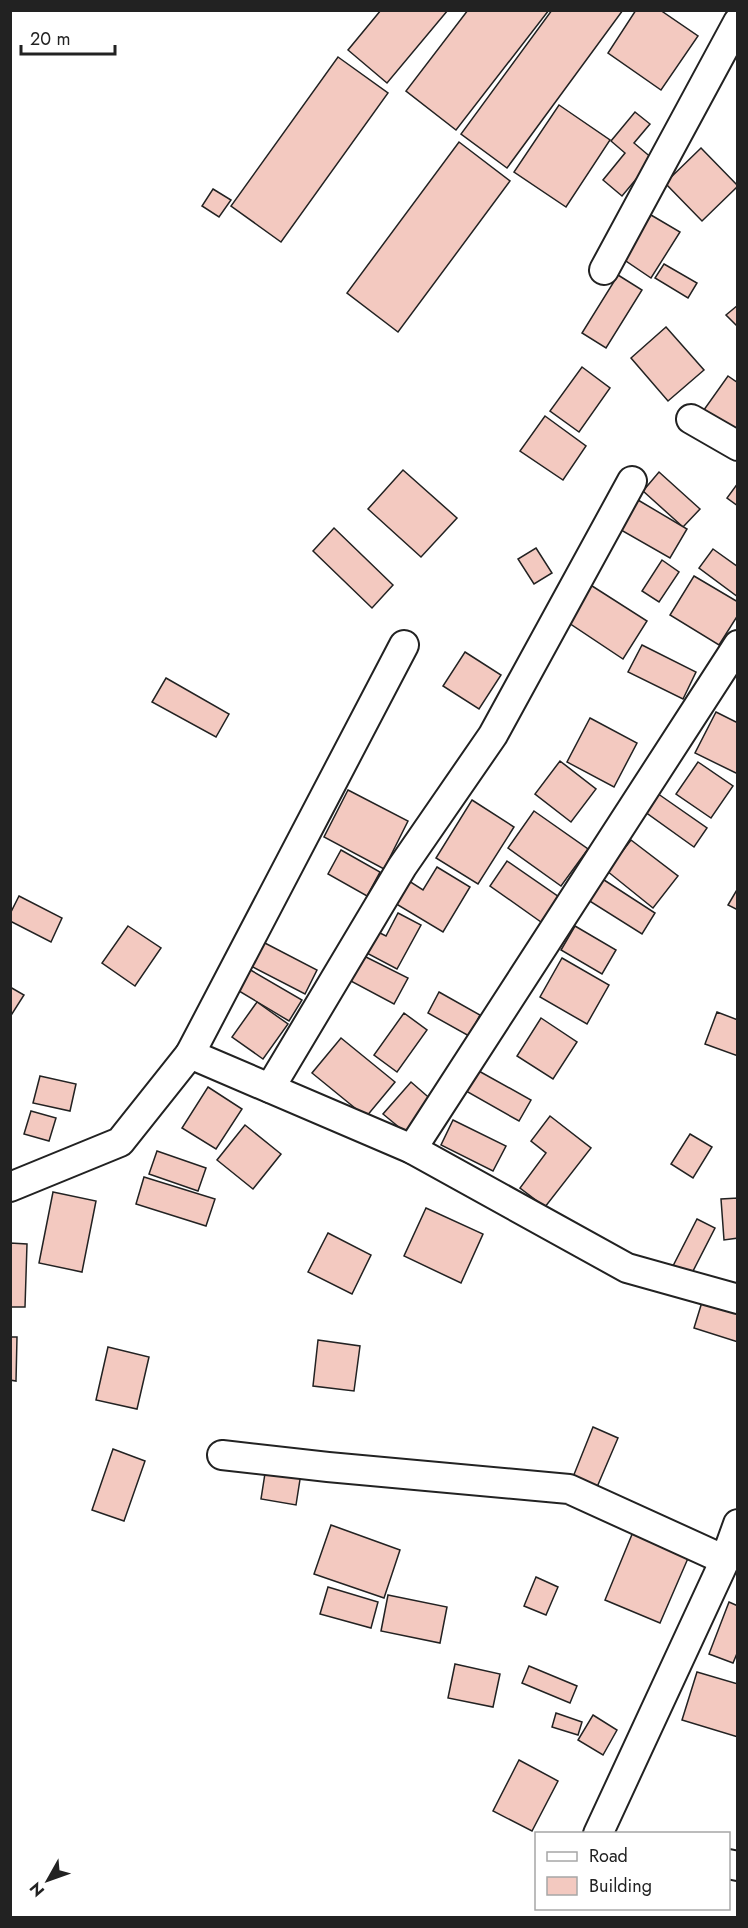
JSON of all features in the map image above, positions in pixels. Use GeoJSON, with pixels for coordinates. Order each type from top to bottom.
{"type":"FeatureCollection","features":[{"type":"Feature","properties":{"kind":"street"},"geometry":{"type":"LineString","coordinates":[[604,270],[738,22]]}},
{"type":"Feature","properties":{"kind":"street"},"geometry":{"type":"LineString","coordinates":[[691,419],[738,446]]}},
{"type":"Feature","properties":{"kind":"street"},"geometry":{"type":"LineString","coordinates":[[270,1088],[402,867],[493,735],[632,481]]}},
{"type":"Feature","properties":{"kind":"street"},"geometry":{"type":"LineString","coordinates":[[10,1187],[120,1142],[190,1054],[404,645]]}},
{"type":"Feature","properties":{"kind":"street"},"geometry":{"type":"LineString","coordinates":[[412,1149],[738,645]]}},
{"type":"Feature","properties":{"kind":"street"},"geometry":{"type":"LineString","coordinates":[[190,1054],[412,1149],[627,1268],[738,1299]]}},
{"type":"Feature","properties":{"kind":"street"},"geometry":{"type":"LineString","coordinates":[[222,1455],[569,1489],[725,1560]]}},
{"type":"Feature","properties":{"kind":"street"},"geometry":{"type":"LineString","coordinates":[[598,1832],[725,1560],[738,1524]]}},
{"type":"Feature","properties":{"kind":"building"},"geometry":{"type":"Polygon","coordinates":[[[381,10],[448,10],[387,83],[348,50],[381,10]]]}},
{"type":"Feature","properties":{"kind":"building"},"geometry":{"type":"Polygon","coordinates":[[[468,10],[549,10],[456,130],[406,91],[468,10]]]}},
{"type":"Feature","properties":{"kind":"building"},"geometry":{"type":"Polygon","coordinates":[[[552,10],[623,10],[507,168],[461,134],[552,10]]]}},
{"type":"Feature","properties":{"kind":"building"},"geometry":{"type":"Polygon","coordinates":[[[636,10],[660,10],[698,36],[661,90],[608,53],[636,10]]]}},
{"type":"Feature","properties":{"kind":"building"},"geometry":{"type":"Polygon","coordinates":[[[338,57],[388,93],[281,242],[231,206],[338,57]]]}},
{"type":"Feature","properties":{"kind":"building"},"geometry":{"type":"Polygon","coordinates":[[[559,105],[610,140],[566,207],[514,172],[559,105]]]}},
{"type":"Feature","properties":{"kind":"building"},"geometry":{"type":"Polygon","coordinates":[[[635,112],[650,124],[634,143],[653,159],[622,196],[603,180],[625,153],[611,141],[635,112]]]}},
{"type":"Feature","properties":{"kind":"building"},"geometry":{"type":"Polygon","coordinates":[[[459,142],[510,181],[398,332],[347,293],[459,142]]]}},
{"type":"Feature","properties":{"kind":"building"},"geometry":{"type":"Polygon","coordinates":[[[701,148],[738,186],[702,221],[665,183],[701,148]]]}},
{"type":"Feature","properties":{"kind":"building"},"geometry":{"type":"Polygon","coordinates":[[[213,189],[231,200],[219,217],[202,206],[213,189]]]}},
{"type":"Feature","properties":{"kind":"building"},"geometry":{"type":"Polygon","coordinates":[[[651,215],[680,232],[651,278],[623,259],[651,215]]]}},
{"type":"Feature","properties":{"kind":"building"},"geometry":{"type":"Polygon","coordinates":[[[664,264],[697,283],[688,298],[655,278],[664,264]]]}},
{"type":"Feature","properties":{"kind":"building"},"geometry":{"type":"Polygon","coordinates":[[[618,275],[642,290],[606,348],[582,333],[618,275]]]}},
{"type":"Feature","properties":{"kind":"building"},"geometry":{"type":"Polygon","coordinates":[[[738,305],[738,327],[726,315],[738,305]]]}},
{"type":"Feature","properties":{"kind":"building"},"geometry":{"type":"Polygon","coordinates":[[[666,327],[704,370],[668,401],[631,358],[666,327]]]}},
{"type":"Feature","properties":{"kind":"building"},"geometry":{"type":"Polygon","coordinates":[[[582,367],[610,388],[579,432],[550,411],[582,367]]]}},
{"type":"Feature","properties":{"kind":"building"},"geometry":{"type":"Polygon","coordinates":[[[728,376],[738,383],[738,435],[701,414],[728,376]]]}},
{"type":"Feature","properties":{"kind":"building"},"geometry":{"type":"Polygon","coordinates":[[[545,416],[586,446],[563,480],[520,451],[545,416]]]}},
{"type":"Feature","properties":{"kind":"building"},"geometry":{"type":"Polygon","coordinates":[[[403,470],[457,518],[421,557],[368,509],[403,470]]]}},
{"type":"Feature","properties":{"kind":"building"},"geometry":{"type":"Polygon","coordinates":[[[659,472],[700,509],[683,527],[643,491],[659,472]]]}},
{"type":"Feature","properties":{"kind":"building"},"geometry":{"type":"Polygon","coordinates":[[[738,483],[738,506],[727,498],[738,483]]]}},
{"type":"Feature","properties":{"kind":"building"},"geometry":{"type":"Polygon","coordinates":[[[638,500],[687,529],[670,558],[621,530],[638,500]]]}},
{"type":"Feature","properties":{"kind":"building"},"geometry":{"type":"Polygon","coordinates":[[[334,528],[393,585],[372,608],[313,551],[334,528]]]}},
{"type":"Feature","properties":{"kind":"building"},"geometry":{"type":"Polygon","coordinates":[[[536,548],[552,573],[534,584],[518,559],[536,548]]]}},
{"type":"Feature","properties":{"kind":"building"},"geometry":{"type":"Polygon","coordinates":[[[713,549],[738,567],[738,597],[699,568],[713,549]]]}},
{"type":"Feature","properties":{"kind":"building"},"geometry":{"type":"Polygon","coordinates":[[[662,560],[679,572],[659,602],[642,591],[662,560]]]}},
{"type":"Feature","properties":{"kind":"building"},"geometry":{"type":"Polygon","coordinates":[[[694,576],[738,602],[738,615],[719,645],[670,615],[694,576]]]}},
{"type":"Feature","properties":{"kind":"building"},"geometry":{"type":"Polygon","coordinates":[[[589,584],[647,621],[623,659],[566,621],[589,584]]]}},
{"type":"Feature","properties":{"kind":"building"},"geometry":{"type":"Polygon","coordinates":[[[642,645],[696,672],[683,699],[628,672],[642,645]]]}},
{"type":"Feature","properties":{"kind":"building"},"geometry":{"type":"Polygon","coordinates":[[[465,652],[501,675],[479,709],[443,686],[465,652]]]}},
{"type":"Feature","properties":{"kind":"building"},"geometry":{"type":"Polygon","coordinates":[[[166,678],[229,714],[216,737],[152,702],[166,678]]]}},
{"type":"Feature","properties":{"kind":"building"},"geometry":{"type":"Polygon","coordinates":[[[716,712],[738,723],[738,774],[695,753],[716,712]]]}},
{"type":"Feature","properties":{"kind":"building"},"geometry":{"type":"Polygon","coordinates":[[[590,718],[637,743],[614,787],[567,762],[590,718]]]}},
{"type":"Feature","properties":{"kind":"building"},"geometry":{"type":"Polygon","coordinates":[[[560,761],[596,789],[571,822],[535,794],[560,761]]]}},
{"type":"Feature","properties":{"kind":"building"},"geometry":{"type":"Polygon","coordinates":[[[698,762],[733,786],[711,818],[676,794],[698,762]]]}},
{"type":"Feature","properties":{"kind":"building"},"geometry":{"type":"Polygon","coordinates":[[[348,790],[408,821],[384,869],[324,837],[348,790]]]}},
{"type":"Feature","properties":{"kind":"building"},"geometry":{"type":"Polygon","coordinates":[[[654,791],[707,828],[694,847],[641,809],[654,791]]]}},
{"type":"Feature","properties":{"kind":"building"},"geometry":{"type":"Polygon","coordinates":[[[472,800],[514,827],[478,884],[436,858],[472,800]]]}},
{"type":"Feature","properties":{"kind":"building"},"geometry":{"type":"Polygon","coordinates":[[[534,811],[588,849],[561,886],[508,848],[534,811]]]}},
{"type":"Feature","properties":{"kind":"building"},"geometry":{"type":"Polygon","coordinates":[[[631,840],[678,876],[653,908],[607,871],[631,840]]]}},
{"type":"Feature","properties":{"kind":"building"},"geometry":{"type":"Polygon","coordinates":[[[341,850],[380,872],[367,896],[328,874],[341,850]]]}},
{"type":"Feature","properties":{"kind":"building"},"geometry":{"type":"Polygon","coordinates":[[[507,861],[559,897],[541,922],[490,886],[507,861]]]}},
{"type":"Feature","properties":{"kind":"building"},"geometry":{"type":"Polygon","coordinates":[[[437,867],[470,887],[443,932],[393,902],[406,879],[423,890],[437,867]]]}},
{"type":"Feature","properties":{"kind":"building"},"geometry":{"type":"Polygon","coordinates":[[[601,878],[655,913],[642,934],[588,900],[601,878]]]}},
{"type":"Feature","properties":{"kind":"building"},"geometry":{"type":"Polygon","coordinates":[[[738,888],[738,910],[728,905],[738,888]]]}},
{"type":"Feature","properties":{"kind":"building"},"geometry":{"type":"Polygon","coordinates":[[[19,896],[62,918],[51,942],[10,921],[10,914],[19,896]]]}},
{"type":"Feature","properties":{"kind":"building"},"geometry":{"type":"Polygon","coordinates":[[[398,913],[421,925],[397,969],[361,950],[372,929],[386,936],[398,913]]]}},
{"type":"Feature","properties":{"kind":"building"},"geometry":{"type":"Polygon","coordinates":[[[128,926],[161,948],[135,986],[102,963],[128,926]]]}},
{"type":"Feature","properties":{"kind":"building"},"geometry":{"type":"Polygon","coordinates":[[[575,926],[616,950],[602,974],[561,950],[575,926]]]}},
{"type":"Feature","properties":{"kind":"building"},"geometry":{"type":"Polygon","coordinates":[[[261,941],[317,970],[305,994],[249,965],[261,941]]]}},
{"type":"Feature","properties":{"kind":"building"},"geometry":{"type":"Polygon","coordinates":[[[360,954],[408,978],[394,1004],[347,979],[360,954]]]}},
{"type":"Feature","properties":{"kind":"building"},"geometry":{"type":"Polygon","coordinates":[[[562,958],[609,985],[587,1024],[540,997],[562,958]]]}},
{"type":"Feature","properties":{"kind":"building"},"geometry":{"type":"Polygon","coordinates":[[[247,968],[302,1000],[289,1021],[234,988],[247,968]]]}},
{"type":"Feature","properties":{"kind":"building"},"geometry":{"type":"Polygon","coordinates":[[[10,987],[24,995],[10,1017],[10,987]]]}},
{"type":"Feature","properties":{"kind":"building"},"geometry":{"type":"Polygon","coordinates":[[[439,992],[480,1015],[469,1036],[428,1013],[439,992]]]}},
{"type":"Feature","properties":{"kind":"building"},"geometry":{"type":"Polygon","coordinates":[[[257,1002],[288,1024],[263,1059],[232,1037],[257,1002]]]}},
{"type":"Feature","properties":{"kind":"building"},"geometry":{"type":"Polygon","coordinates":[[[717,1012],[738,1020],[738,1056],[705,1044],[717,1012]]]}},
{"type":"Feature","properties":{"kind":"building"},"geometry":{"type":"Polygon","coordinates":[[[404,1013],[427,1030],[397,1072],[374,1055],[404,1013]]]}},
{"type":"Feature","properties":{"kind":"building"},"geometry":{"type":"Polygon","coordinates":[[[541,1018],[577,1042],[553,1079],[517,1056],[541,1018]]]}},
{"type":"Feature","properties":{"kind":"building"},"geometry":{"type":"Polygon","coordinates":[[[341,1038],[395,1082],[366,1117],[312,1073],[341,1038]]]}},
{"type":"Feature","properties":{"kind":"building"},"geometry":{"type":"Polygon","coordinates":[[[477,1070],[531,1100],[519,1121],[466,1091],[477,1070]]]}},
{"type":"Feature","properties":{"kind":"building"},"geometry":{"type":"Polygon","coordinates":[[[40,1076],[76,1084],[70,1111],[33,1103],[40,1076]]]}},
{"type":"Feature","properties":{"kind":"building"},"geometry":{"type":"Polygon","coordinates":[[[411,1082],[434,1102],[406,1133],[383,1114],[411,1082]]]}},
{"type":"Feature","properties":{"kind":"building"},"geometry":{"type":"Polygon","coordinates":[[[208,1087],[242,1109],[216,1149],[182,1128],[208,1087]]]}},
{"type":"Feature","properties":{"kind":"building"},"geometry":{"type":"Polygon","coordinates":[[[31,1111],[56,1118],[49,1141],[24,1134],[31,1111]]]}},
{"type":"Feature","properties":{"kind":"building"},"geometry":{"type":"Polygon","coordinates":[[[550,1116],[591,1148],[545,1207],[520,1188],[546,1153],[531,1141],[550,1116]]]}},
{"type":"Feature","properties":{"kind":"building"},"geometry":{"type":"Polygon","coordinates":[[[453,1120],[506,1146],[493,1171],[441,1145],[453,1120]]]}},
{"type":"Feature","properties":{"kind":"building"},"geometry":{"type":"Polygon","coordinates":[[[245,1125],[281,1154],[253,1189],[217,1160],[245,1125]]]}},
{"type":"Feature","properties":{"kind":"building"},"geometry":{"type":"Polygon","coordinates":[[[690,1134],[712,1147],[693,1178],[671,1164],[690,1134]]]}},
{"type":"Feature","properties":{"kind":"building"},"geometry":{"type":"Polygon","coordinates":[[[157,1151],[206,1168],[198,1191],[149,1174],[157,1151]]]}},
{"type":"Feature","properties":{"kind":"building"},"geometry":{"type":"Polygon","coordinates":[[[144,1177],[215,1199],[206,1226],[136,1204],[144,1177]]]}},
{"type":"Feature","properties":{"kind":"building"},"geometry":{"type":"Polygon","coordinates":[[[53,1192],[96,1201],[82,1272],[39,1263],[53,1192]]]}},
{"type":"Feature","properties":{"kind":"building"},"geometry":{"type":"Polygon","coordinates":[[[738,1198],[738,1238],[724,1240],[721,1199],[738,1198]]]}},
{"type":"Feature","properties":{"kind":"building"},"geometry":{"type":"Polygon","coordinates":[[[426,1208],[483,1234],[461,1283],[404,1256],[426,1208]]]}},
{"type":"Feature","properties":{"kind":"building"},"geometry":{"type":"Polygon","coordinates":[[[697,1219],[715,1228],[691,1275],[673,1266],[697,1219]]]}},
{"type":"Feature","properties":{"kind":"building"},"geometry":{"type":"Polygon","coordinates":[[[328,1233],[371,1255],[352,1294],[308,1272],[328,1233]]]}},
{"type":"Feature","properties":{"kind":"building"},"geometry":{"type":"Polygon","coordinates":[[[10,1243],[27,1244],[25,1307],[10,1307],[10,1243]]]}},
{"type":"Feature","properties":{"kind":"building"},"geometry":{"type":"Polygon","coordinates":[[[702,1302],[738,1314],[738,1342],[694,1328],[702,1302]]]}},
{"type":"Feature","properties":{"kind":"building"},"geometry":{"type":"Polygon","coordinates":[[[10,1337],[17,1337],[16,1381],[10,1380],[10,1337]]]}},
{"type":"Feature","properties":{"kind":"building"},"geometry":{"type":"Polygon","coordinates":[[[318,1340],[360,1346],[354,1391],[313,1386],[318,1340]]]}},
{"type":"Feature","properties":{"kind":"building"},"geometry":{"type":"Polygon","coordinates":[[[108,1347],[149,1357],[137,1409],[96,1400],[108,1347]]]}},
{"type":"Feature","properties":{"kind":"building"},"geometry":{"type":"Polygon","coordinates":[[[593,1427],[618,1438],[597,1487],[573,1477],[593,1427]]]}},
{"type":"Feature","properties":{"kind":"building"},"geometry":{"type":"Polygon","coordinates":[[[113,1449],[145,1461],[124,1521],[92,1510],[113,1449]]]}},
{"type":"Feature","properties":{"kind":"building"},"geometry":{"type":"Polygon","coordinates":[[[266,1467],[301,1473],[296,1505],[261,1499],[266,1467]]]}},
{"type":"Feature","properties":{"kind":"building"},"geometry":{"type":"Polygon","coordinates":[[[331,1525],[400,1550],[384,1598],[314,1574],[331,1525]]]}},
{"type":"Feature","properties":{"kind":"building"},"geometry":{"type":"Polygon","coordinates":[[[633,1532],[689,1556],[660,1623],[605,1600],[633,1532]]]}},
{"type":"Feature","properties":{"kind":"building"},"geometry":{"type":"Polygon","coordinates":[[[536,1577],[558,1587],[546,1615],[524,1606],[536,1577]]]}},
{"type":"Feature","properties":{"kind":"building"},"geometry":{"type":"Polygon","coordinates":[[[328,1587],[378,1602],[371,1628],[320,1614],[328,1587]]]}},
{"type":"Feature","properties":{"kind":"building"},"geometry":{"type":"Polygon","coordinates":[[[388,1595],[447,1607],[440,1643],[381,1631],[388,1595]]]}},
{"type":"Feature","properties":{"kind":"building"},"geometry":{"type":"Polygon","coordinates":[[[729,1602],[738,1606],[738,1651],[733,1663],[709,1654],[729,1602]]]}},
{"type":"Feature","properties":{"kind":"building"},"geometry":{"type":"Polygon","coordinates":[[[455,1664],[500,1674],[493,1707],[448,1698],[455,1664]]]}},
{"type":"Feature","properties":{"kind":"building"},"geometry":{"type":"Polygon","coordinates":[[[529,1666],[577,1686],[570,1703],[522,1683],[529,1666]]]}},
{"type":"Feature","properties":{"kind":"building"},"geometry":{"type":"Polygon","coordinates":[[[697,1672],[738,1684],[738,1737],[682,1720],[697,1672]]]}},
{"type":"Feature","properties":{"kind":"building"},"geometry":{"type":"Polygon","coordinates":[[[556,1713],[582,1722],[578,1735],[552,1727],[556,1713]]]}},
{"type":"Feature","properties":{"kind":"building"},"geometry":{"type":"Polygon","coordinates":[[[593,1715],[617,1730],[603,1755],[578,1740],[593,1715]]]}},
{"type":"Feature","properties":{"kind":"building"},"geometry":{"type":"Polygon","coordinates":[[[519,1760],[558,1781],[532,1831],[493,1811],[519,1760]]]}}]}
